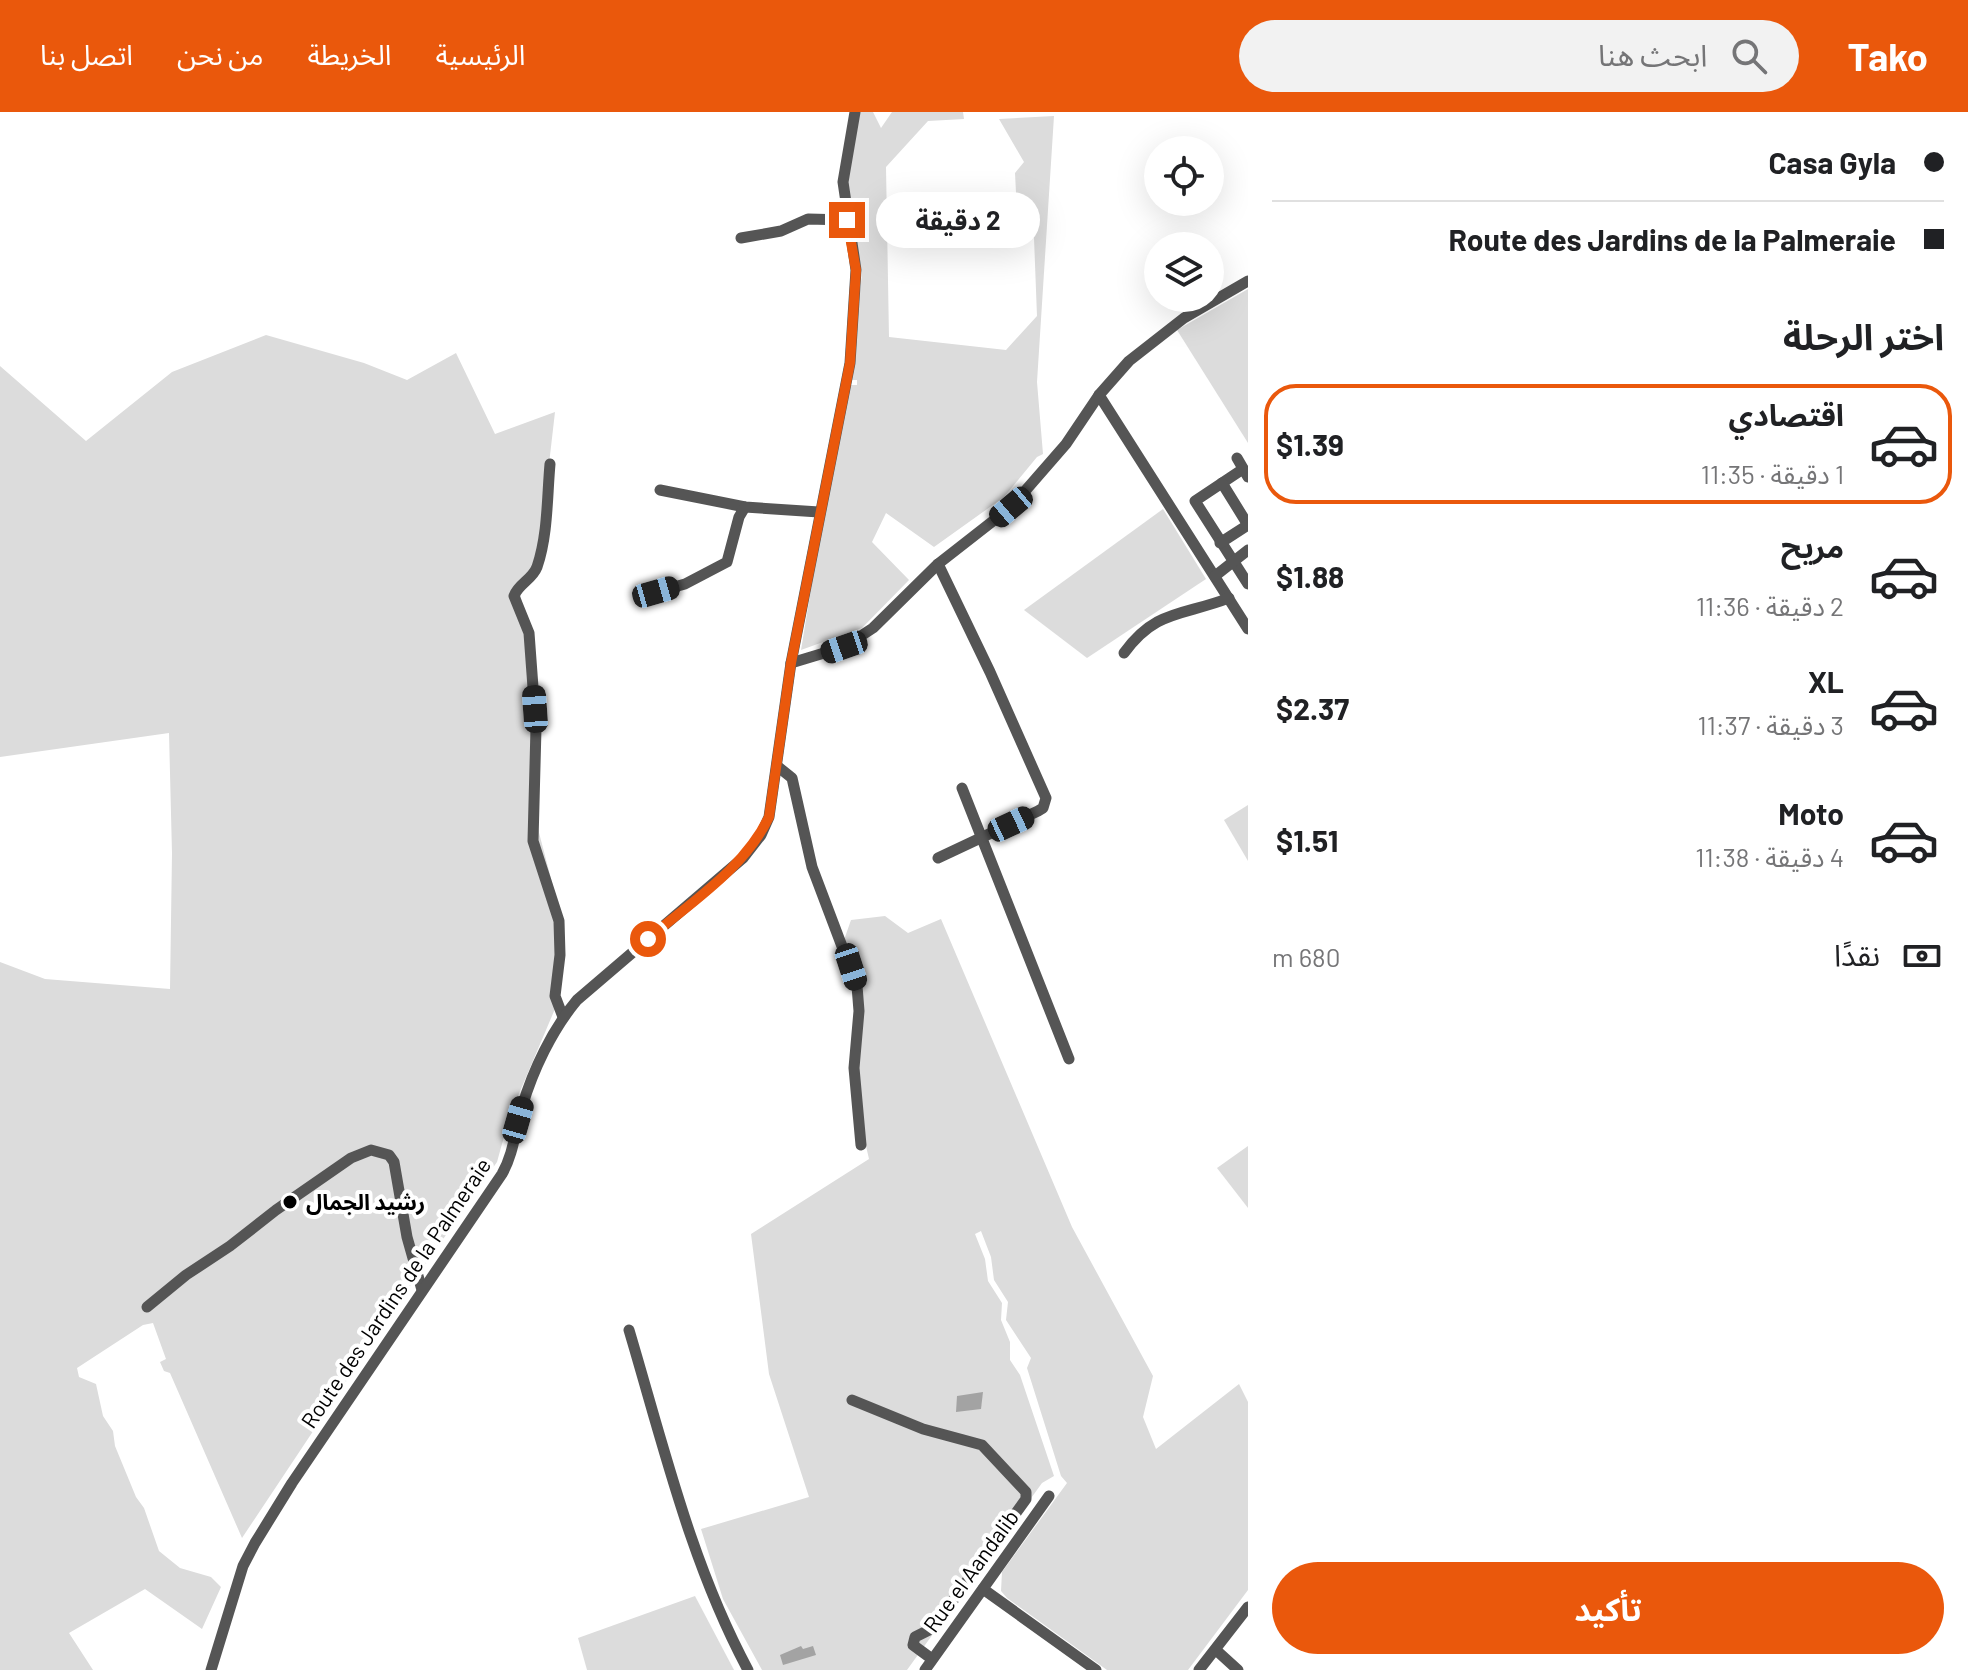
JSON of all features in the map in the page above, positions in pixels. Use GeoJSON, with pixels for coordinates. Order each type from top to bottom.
{"type":"FeatureCollection","features":[{"type":"Feature","properties":{"kind":"street","name":"Route des Jardins de la Palmeraie"},"geometry":{"type":"LineString","coordinates":[[211,1670],[243,1566],[255,1543],[508,1162],[525,1098],[563,1017],[577,1000],[743,858],[761,835],[769,817],[791,663],[850,363],[856,270],[843,182],[855,112]]}},
{"type":"Feature","properties":{"kind":"street"},"geometry":{"type":"LineString","coordinates":[[741,238],[781,231],[808,219],[847,220]]}},
{"type":"Feature","properties":{"kind":"street"},"geometry":{"type":"LineString","coordinates":[[791,663],[831,652],[873,628],[938,564],[1018,501],[1129,361],[1184,318],[1248,281]]}},
{"type":"Feature","properties":{"kind":"street"},"geometry":{"type":"LineString","coordinates":[[1099,395],[1248,629]]}},
{"type":"Feature","properties":{"kind":"street"},"geometry":{"type":"LineString","coordinates":[[550,464],[538,563],[531,579],[517,588],[514,596],[529,633],[536,728],[533,841],[559,921],[560,955],[555,996],[563,1017]]}},
{"type":"Feature","properties":{"kind":"street"},"geometry":{"type":"LineString","coordinates":[[1243,468],[1195,501],[1248,584]]}},
{"type":"Feature","properties":{"kind":"street"},"geometry":{"type":"LineString","coordinates":[[1220,543],[1247,529],[1222,483]]}},
{"type":"Feature","properties":{"kind":"street"},"geometry":{"type":"LineString","coordinates":[[660,490],[745,507],[819,512]]}},
{"type":"Feature","properties":{"kind":"street"},"geometry":{"type":"LineString","coordinates":[[656,592],[685,584],[727,562],[739,517],[745,507]]}},
{"type":"Feature","properties":{"kind":"street"},"geometry":{"type":"LineString","coordinates":[[1215,576],[1248,550]]}},
{"type":"Feature","properties":{"kind":"street"},"geometry":{"type":"LineString","coordinates":[[1233,564],[1248,558]]}},
{"type":"Feature","properties":{"kind":"street"},"geometry":{"type":"LineString","coordinates":[[938,564],[1046,798],[1043,808],[1038,811],[938,858]]}},
{"type":"Feature","properties":{"kind":"street"},"geometry":{"type":"LineString","coordinates":[[1124,653],[1137,635],[1164,616],[1229,598]]}},
{"type":"Feature","properties":{"kind":"street"},"geometry":{"type":"LineString","coordinates":[[777,766],[792,778],[812,867],[857,986],[859,1011],[854,1068],[861,1145]]}},
{"type":"Feature","properties":{"kind":"street"},"geometry":{"type":"LineString","coordinates":[[962,788],[1069,1059]]}},
{"type":"Feature","properties":{"kind":"street"},"geometry":{"type":"LineString","coordinates":[[147,1307],[276,1210],[351,1158],[371,1150],[389,1155],[394,1162],[407,1237],[422,1290]]}},
{"type":"Feature","properties":{"kind":"street"},"geometry":{"type":"LineString","coordinates":[[629,1330],[699,1557],[720,1616],[748,1670]]}},
{"type":"Feature","properties":{"kind":"street"},"geometry":{"type":"LineString","coordinates":[[852,1400],[923,1429],[982,1445],[1026,1492],[1026,1499],[933,1628],[915,1637],[913,1645],[932,1659]]}},
{"type":"Feature","properties":{"kind":"street","name":"Rue el Aandalib"},"geometry":{"type":"LineString","coordinates":[[925,1670],[1049,1496]]}},
{"type":"Feature","properties":{"kind":"street"},"geometry":{"type":"LineString","coordinates":[[983,1589],[1096,1670]]}},
{"type":"Feature","properties":{"kind":"street"},"geometry":{"type":"LineString","coordinates":[[1199,1670],[1248,1607]]}},
{"type":"Feature","properties":{"kind":"street"},"geometry":{"type":"LineString","coordinates":[[1216,1650],[1238,1670]]}},
{"type":"Feature","properties":{"kind":"shaded area"},"geometry":{"type":"Polygon","coordinates":[[[858,112],[873,112],[881,128],[892,112],[963,112],[964,119],[928,121],[886,167],[889,337],[1006,350],[1037,316],[1034,238],[1026,227],[1031,217],[1017,213],[1015,173],[1024,162],[999,119],[1054,116],[1037,382],[1043,454],[1037,457],[1004,497],[934,547],[886,513],[872,542],[909,580],[862,628],[801,650],[848,385],[857,385],[857,380],[850,380],[856,357],[854,345],[862,273],[845,182],[858,112]]]}},
{"type":"Feature","properties":{"kind":"shaded area"},"geometry":{"type":"Polygon","coordinates":[[[1248,289],[1248,443],[1177,330],[1208,312],[1224,312],[1224,303],[1248,289]]]}},
{"type":"Feature","properties":{"kind":"shaded area"},"geometry":{"type":"Polygon","coordinates":[[[266,335],[364,363],[407,380],[456,353],[495,434],[555,412],[536,577],[520,590],[540,739],[537,825],[559,909],[560,997],[510,1115],[497,1162],[395,1308],[242,1538],[170,1373],[164,1371],[160,1362],[166,1359],[153,1323],[143,1325],[77,1368],[79,1377],[96,1384],[103,1416],[113,1431],[115,1446],[136,1497],[144,1508],[159,1551],[180,1568],[211,1577],[221,1587],[202,1629],[145,1589],[69,1633],[93,1670],[0,1670],[0,962],[45,979],[170,989],[172,853],[169,733],[0,757],[0,366],[86,441],[172,372],[266,335]]]}},
{"type":"Feature","properties":{"kind":"shaded area"},"geometry":{"type":"Polygon","coordinates":[[[1163,509],[1206,579],[1087,658],[1024,610],[1163,509]]]}},
{"type":"Feature","properties":{"kind":"shaded area"},"geometry":{"type":"Polygon","coordinates":[[[1248,805],[1248,861],[1224,820],[1248,805]]]}},
{"type":"Feature","properties":{"kind":"shaded area"},"geometry":{"type":"Polygon","coordinates":[[[885,916],[908,933],[941,919],[1072,1227],[1153,1376],[1143,1417],[1156,1449],[1239,1384],[1248,1402],[1248,1590],[1188,1670],[1107,1670],[1001,1591],[1002,1572],[1067,1483],[1061,1476],[1027,1368],[1031,1358],[1006,1320],[1008,1302],[994,1280],[991,1257],[981,1231],[975,1234],[985,1259],[988,1281],[1002,1303],[1001,1320],[1010,1342],[1010,1360],[1020,1375],[1054,1476],[1042,1483],[907,1670],[762,1670],[723,1599],[701,1529],[809,1497],[769,1374],[751,1234],[869,1159],[860,1120],[857,1064],[863,994],[844,940],[851,920],[885,916]]]}},
{"type":"Feature","properties":{"kind":"shaded area"},"geometry":{"type":"Polygon","coordinates":[[[1248,1146],[1248,1208],[1217,1168],[1248,1146]]]}},
{"type":"Feature","properties":{"kind":"shaded area"},"geometry":{"type":"Polygon","coordinates":[[[983,1392],[981,1409],[956,1412],[957,1396],[983,1392]]]}},
{"type":"Feature","properties":{"kind":"shaded area"},"geometry":{"type":"Polygon","coordinates":[[[695,1596],[734,1670],[587,1670],[578,1638],[695,1596]]]}},
{"type":"Feature","properties":{"kind":"shaded area"},"geometry":{"type":"Polygon","coordinates":[[[801,1646],[803,1649],[813,1646],[816,1655],[783,1665],[780,1655],[801,1646]]]}},
{"type":"Feature","properties":{"kind":"place","name":"رشيد الجمال"},"geometry":{"type":"Point","coordinates":[290,1202]}},
{"type":"Feature","properties":{"kind":"route"},"geometry":{"type":"LineString","coordinates":[[648,939],[743,858],[761,835],[769,817],[791,663],[850,363],[856,270],[847,220]]}}]}
